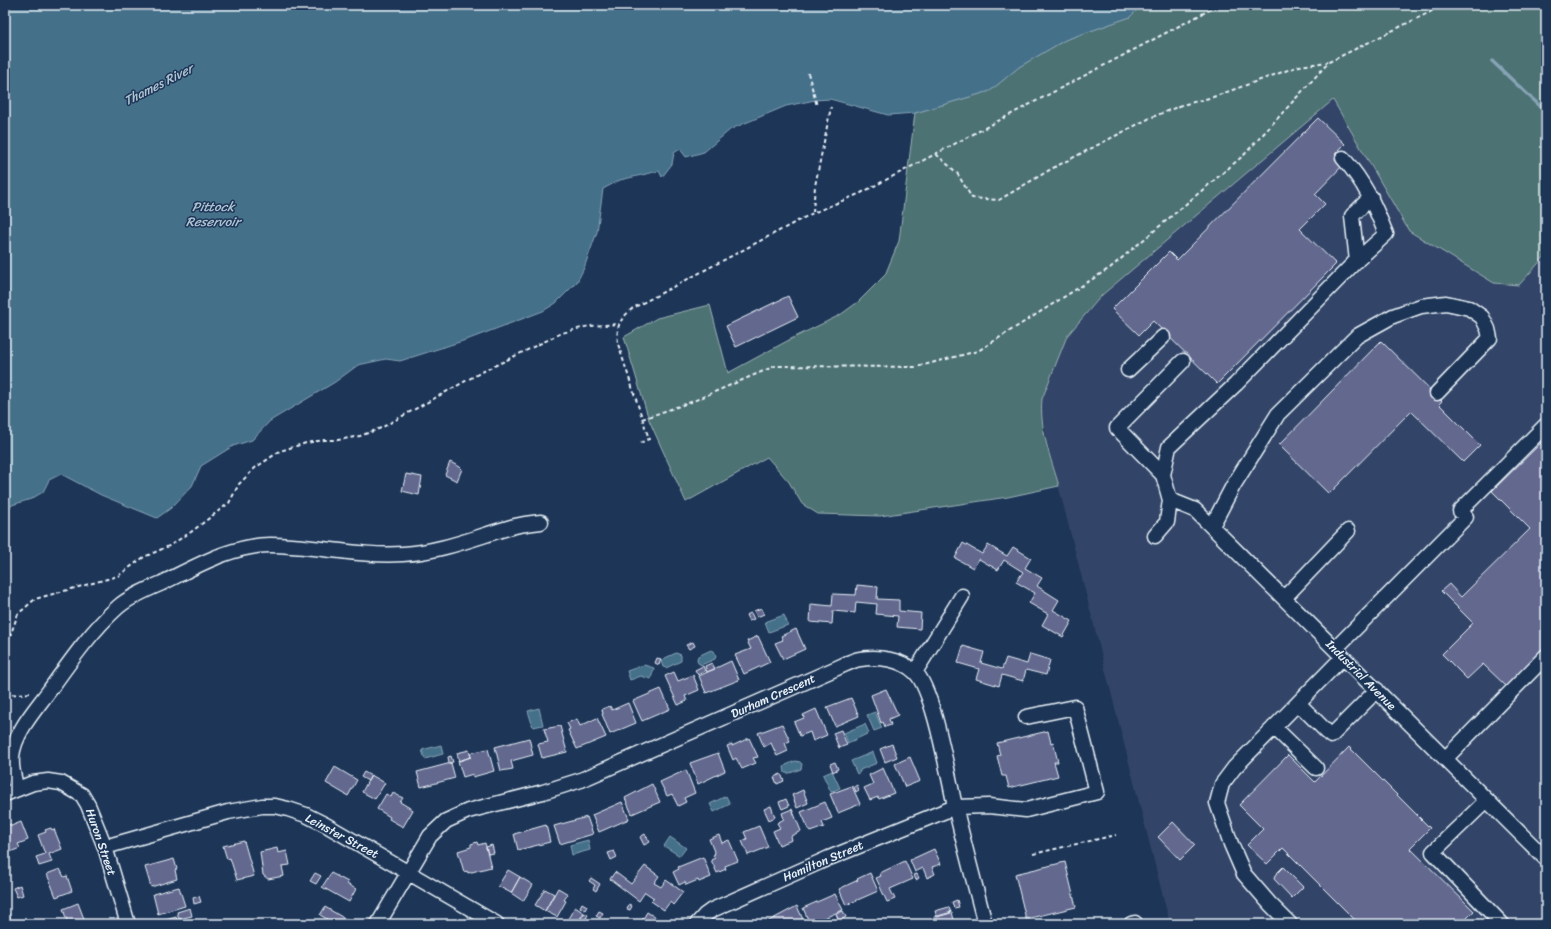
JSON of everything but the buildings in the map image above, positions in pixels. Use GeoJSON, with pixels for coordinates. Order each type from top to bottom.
{"type":"FeatureCollection","features":[{"type":"Feature","properties":{"kind":"street"},"geometry":{"type":"LineString","coordinates":[[1155,536],[1167,522],[1170,500],[1163,475],[1169,447],[1236,384],[1357,260],[1386,234],[1371,196],[1343,158]]}},
{"type":"Feature","properties":{"kind":"street"},"geometry":{"type":"LineString","coordinates":[[1357,260],[1352,216],[1371,196]]}},
{"type":"Feature","properties":{"kind":"street"},"geometry":{"type":"LineString","coordinates":[[1212,526],[1233,486],[1278,414],[1357,336],[1393,316],[1421,306],[1446,303],[1469,308],[1482,317],[1490,338],[1437,393]]}},
{"type":"Feature","properties":{"kind":"street"},"geometry":{"type":"LineString","coordinates":[[1128,370],[1163,337]]}},
{"type":"Feature","properties":{"kind":"street"},"geometry":{"type":"LineString","coordinates":[[1163,475],[1117,428],[1183,361]]}},
{"type":"Feature","properties":{"kind":"street"},"geometry":{"type":"LineString","coordinates":[[1290,924],[1244,874],[1231,844],[1217,803],[1222,784],[1234,768],[1298,703],[1339,653],[1466,517],[1460,511],[1546,426]]}},
{"type":"Feature","properties":{"kind":"street","name":"Industrial Avenue"},"geometry":{"type":"LineString","coordinates":[[1170,500],[1196,510],[1546,859]]}},
{"type":"Feature","properties":{"kind":"street"},"geometry":{"type":"LineString","coordinates":[[11,792],[12,756],[17,738],[49,692],[93,634],[119,606],[150,588],[240,549],[268,545],[296,546],[348,552],[402,555],[444,548],[517,526],[541,522]]}},
{"type":"Feature","properties":{"kind":"street"},"geometry":{"type":"LineString","coordinates":[[1284,598],[1348,531]]}},
{"type":"Feature","properties":{"kind":"street"},"geometry":{"type":"LineString","coordinates":[[962,596],[915,672],[925,688],[934,716],[955,807],[985,924]]}},
{"type":"Feature","properties":{"kind":"street"},"geometry":{"type":"LineString","coordinates":[[1445,759],[1546,656]]}},
{"type":"Feature","properties":{"kind":"street","name":"Durham Crescent"},"geometry":{"type":"LineString","coordinates":[[378,924],[430,836],[446,821],[457,815],[543,792],[581,780],[859,659],[880,658],[902,665],[915,672]]}},
{"type":"Feature","properties":{"kind":"street"},"geometry":{"type":"LineString","coordinates":[[1298,703],[1331,736],[1377,690]]}},
{"type":"Feature","properties":{"kind":"street"},"geometry":{"type":"LineString","coordinates":[[955,807],[989,806],[1026,810],[1097,792],[1075,707],[1026,717]]}},
{"type":"Feature","properties":{"kind":"street"},"geometry":{"type":"LineString","coordinates":[[1274,727],[1316,768]]}},
{"type":"Feature","properties":{"kind":"street","name":"Huron Street"},"geometry":{"type":"LineString","coordinates":[[11,792],[33,783],[48,782],[61,783],[82,795],[88,805],[104,847],[128,924]]}},
{"type":"Feature","properties":{"kind":"street"},"geometry":{"type":"LineString","coordinates":[[1486,800],[1433,852],[1502,924]]}},
{"type":"Feature","properties":{"kind":"street","name":"Leinster Street"},"geometry":{"type":"LineString","coordinates":[[104,847],[228,812],[262,806],[275,806],[306,815],[326,825],[497,924]]}},
{"type":"Feature","properties":{"kind":"street","name":"Hamilton Street"},"geometry":{"type":"LineString","coordinates":[[697,924],[712,910],[836,855],[955,807]]}},
{"type":"Feature","properties":{"kind":"path"},"geometry":{"type":"LineString","coordinates":[[640,443],[649,440],[618,344],[617,334],[618,324],[633,308],[813,213],[861,193],[1219,5]]}},
{"type":"Feature","properties":{"kind":"path"},"geometry":{"type":"LineString","coordinates":[[936,154],[957,173],[972,198],[999,200],[1054,168],[1150,118],[1182,105],[1213,97],[1299,66],[1330,62],[1444,5]]}},
{"type":"Feature","properties":{"kind":"path"},"geometry":{"type":"LineString","coordinates":[[642,419],[691,402],[775,366],[916,367],[978,351],[1110,268],[1244,156],[1330,62]]}},
{"type":"Feature","properties":{"kind":"path"},"geometry":{"type":"LineString","coordinates":[[808,73],[818,106]]}},
{"type":"Feature","properties":{"kind":"path"},"geometry":{"type":"LineString","coordinates":[[813,213],[815,186],[831,108]]}},
{"type":"Feature","properties":{"kind":"path"},"geometry":{"type":"LineString","coordinates":[[5,650],[18,614],[35,599],[118,576],[144,557],[169,546],[191,532],[228,503],[239,484],[255,468],[280,451],[306,442],[338,440],[360,436],[381,428],[480,373],[562,333],[589,326],[618,324]]}},
{"type":"Feature","properties":{"kind":"path"},"geometry":{"type":"LineString","coordinates":[[5,695],[49,692]]}},
{"type":"Feature","properties":{"kind":"path"},"geometry":{"type":"LineString","coordinates":[[1033,854],[1116,835]]}},
{"type":"Feature","properties":{"kind":"shaded area"},"geometry":{"type":"Polygon","coordinates":[[[1333,99],[1410,231],[1519,285],[1546,255],[1546,924],[1170,924],[1047,441],[1041,409],[1042,399],[1067,336],[1102,295],[1333,99]]]}},
{"type":"Feature","properties":{"kind":"green space"},"geometry":{"type":"Polygon","coordinates":[[[1142,5],[1546,5],[1546,255],[1519,285],[1494,283],[1409,231],[1333,100],[1102,295],[1067,336],[1042,399],[1042,421],[1044,432],[1059,486],[1008,497],[880,516],[818,514],[802,504],[789,482],[767,457],[686,502],[649,420],[624,337],[657,318],[710,305],[728,373],[789,340],[840,315],[858,302],[885,275],[899,241],[915,113],[990,91],[1019,67],[1065,40],[1130,17],[1142,5]]]}},
{"type":"Feature","properties":{"kind":"water","name":"Pittock Reservoir"},"geometry":{"type":"Polygon","coordinates":[[[5,5],[1142,5],[1130,17],[1065,40],[1019,67],[990,91],[915,113],[888,115],[830,99],[815,100],[786,106],[731,129],[704,152],[686,157],[680,149],[674,153],[672,164],[662,177],[659,171],[620,180],[603,189],[597,232],[584,268],[577,282],[556,303],[543,311],[469,339],[400,361],[386,359],[358,365],[335,382],[270,421],[252,440],[233,446],[201,466],[192,486],[171,508],[157,518],[101,495],[61,474],[49,480],[43,492],[31,499],[12,505],[5,514],[5,5]]]}},
{"type":"Feature","properties":{"kind":"water"},"geometry":{"type":"Polygon","coordinates":[[[784,615],[788,625],[769,632],[765,622],[784,615]]]}},
{"type":"Feature","properties":{"kind":"water"},"geometry":{"type":"Polygon","coordinates":[[[711,650],[714,651],[716,656],[715,659],[701,665],[698,663],[698,656],[711,650]]]}},
{"type":"Feature","properties":{"kind":"water"},"geometry":{"type":"Polygon","coordinates":[[[676,653],[681,655],[681,661],[666,668],[663,667],[661,661],[676,653]]]}},
{"type":"Feature","properties":{"kind":"water"},"geometry":{"type":"Polygon","coordinates":[[[644,665],[654,668],[651,679],[641,676],[630,680],[627,671],[644,665]]]}},
{"type":"Feature","properties":{"kind":"water"},"geometry":{"type":"Polygon","coordinates":[[[539,708],[543,725],[533,727],[528,711],[539,708]]]}},
{"type":"Feature","properties":{"kind":"water"},"geometry":{"type":"Polygon","coordinates":[[[875,712],[882,728],[874,731],[867,715],[875,712]]]}},
{"type":"Feature","properties":{"kind":"water"},"geometry":{"type":"Polygon","coordinates":[[[865,724],[869,733],[848,743],[844,733],[865,724]]]}},
{"type":"Feature","properties":{"kind":"water"},"geometry":{"type":"Polygon","coordinates":[[[441,745],[443,754],[425,759],[422,750],[441,745]]]}},
{"type":"Feature","properties":{"kind":"water"},"geometry":{"type":"Polygon","coordinates":[[[873,752],[877,763],[860,770],[857,774],[851,761],[873,752]]]}},
{"type":"Feature","properties":{"kind":"water"},"geometry":{"type":"Polygon","coordinates":[[[795,761],[802,764],[801,769],[790,773],[785,773],[784,767],[795,761]]]}},
{"type":"Feature","properties":{"kind":"water"},"geometry":{"type":"Polygon","coordinates":[[[832,771],[840,788],[831,792],[823,775],[832,771]]]}},
{"type":"Feature","properties":{"kind":"water"},"geometry":{"type":"Polygon","coordinates":[[[726,796],[730,804],[714,812],[710,804],[726,796]]]}},
{"type":"Feature","properties":{"kind":"water"},"geometry":{"type":"Polygon","coordinates":[[[670,837],[686,848],[680,856],[664,846],[670,837]]]}},
{"type":"Feature","properties":{"kind":"water"},"geometry":{"type":"Polygon","coordinates":[[[588,840],[590,850],[572,855],[570,845],[588,840]]]}},
{"type":"Feature","properties":{"kind":"waterway"},"geometry":{"type":"LineString","coordinates":[[1492,61],[1546,110]]}},
{"type":"Feature","properties":{"kind":"water label","name":"Thames River"},"geometry":{"type":"Point","coordinates":[158,84]}}]}
